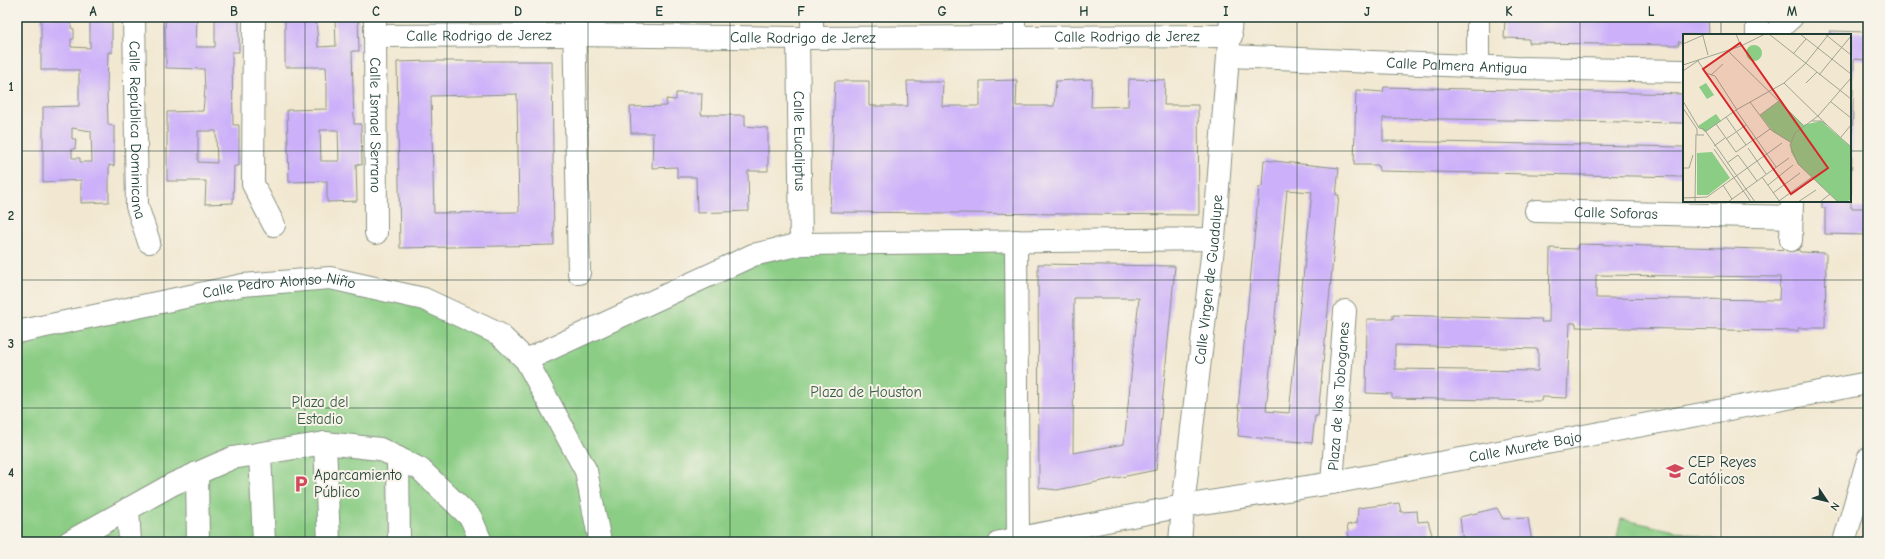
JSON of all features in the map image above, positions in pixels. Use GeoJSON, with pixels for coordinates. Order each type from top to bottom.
{"type":"FeatureCollection","features":[{"type":"Feature","properties":{"kind":"street","name":"Calle República Dominicana"},"geometry":{"type":"LineString","coordinates":[[134,17],[137,206],[149,242]]}},
{"type":"Feature","properties":{"kind":"street"},"geometry":{"type":"LineString","coordinates":[[254,17],[253,184],[274,225]]}},
{"type":"Feature","properties":{"kind":"street"},"geometry":{"type":"LineString","coordinates":[[1478,17],[1478,66]]}},
{"type":"Feature","properties":{"kind":"street"},"geometry":{"type":"LineString","coordinates":[[1756,34],[1757,17]]}},
{"type":"Feature","properties":{"kind":"street"},"geometry":{"type":"LineString","coordinates":[[1773,34],[1792,17]]}},
{"type":"Feature","properties":{"kind":"street","name":"Calle Rodrigo de Jerez"},"geometry":{"type":"LineString","coordinates":[[375,26],[574,26],[807,31],[1014,27],[1230,36]]}},
{"type":"Feature","properties":{"kind":"street","name":"Calle Ismael Serrano"},"geometry":{"type":"LineString","coordinates":[[375,26],[376,233]]}},
{"type":"Feature","properties":{"kind":"street"},"geometry":{"type":"LineString","coordinates":[[574,26],[579,273]]}},
{"type":"Feature","properties":{"kind":"street","name":"Calle Eucaliptus"},"geometry":{"type":"LineString","coordinates":[[801,244],[807,31]]}},
{"type":"Feature","properties":{"kind":"street","name":"Calle Palmera Antigua"},"geometry":{"type":"LineString","coordinates":[[1230,36],[1478,66],[1683,71]]}},
{"type":"Feature","properties":{"kind":"street","name":"Calle Virgen de Guadalupe"},"geometry":{"type":"LineString","coordinates":[[1180,542],[1214,239],[1230,36]]}},
{"type":"Feature","properties":{"kind":"street"},"geometry":{"type":"LineString","coordinates":[[1791,240],[1792,209]]}},
{"type":"Feature","properties":{"kind":"street","name":"Calle Soforas"},"geometry":{"type":"LineString","coordinates":[[1536,211],[1792,209]]}},
{"type":"Feature","properties":{"kind":"street"},"geometry":{"type":"LineString","coordinates":[[600,542],[586,471],[526,360],[752,255],[801,244],[1214,239]]}},
{"type":"Feature","properties":{"kind":"street"},"geometry":{"type":"LineString","coordinates":[[1016,241],[1009,540],[1183,506]]}},
{"type":"Feature","properties":{"kind":"street","name":"Calle Pedro Alonso Niño"},"geometry":{"type":"LineString","coordinates":[[17,332],[243,285],[330,278],[424,300],[499,334],[526,360]]}},
{"type":"Feature","properties":{"kind":"street","name":"Plaza de los Toboganes"},"geometry":{"type":"LineString","coordinates":[[1332,483],[1345,311]]}},
{"type":"Feature","properties":{"kind":"street","name":"Calle Murete Bajo"},"geometry":{"type":"LineString","coordinates":[[1183,506],[1332,483],[1868,383]]}},
{"type":"Feature","properties":{"kind":"street"},"geometry":{"type":"LineString","coordinates":[[325,443],[329,542]]}},
{"type":"Feature","properties":{"kind":"street"},"geometry":{"type":"LineString","coordinates":[[69,542],[173,484],[232,458],[325,443],[380,449],[420,469],[471,518],[481,542]]}},
{"type":"Feature","properties":{"kind":"street"},"geometry":{"type":"LineString","coordinates":[[260,454],[264,542]]}},
{"type":"Feature","properties":{"kind":"street"},"geometry":{"type":"LineString","coordinates":[[398,458],[399,542]]}},
{"type":"Feature","properties":{"kind":"street"},"geometry":{"type":"LineString","coordinates":[[1850,541],[1868,459]]}},
{"type":"Feature","properties":{"kind":"street"},"geometry":{"type":"LineString","coordinates":[[197,473],[198,542]]}},
{"type":"Feature","properties":{"kind":"street"},"geometry":{"type":"LineString","coordinates":[[128,509],[130,542]]}},
{"type":"Feature","properties":{"kind":"green space"},"geometry":{"type":"Polygon","coordinates":[[[1016,241],[1018,539],[1000,542],[17,542],[17,332],[330,278],[424,299],[526,360],[753,255],[1016,241]]]}},
{"type":"Feature","properties":{"kind":"green space"},"geometry":{"type":"Polygon","coordinates":[[[1621,519],[1725,542],[1616,542],[1621,519]]]}},
{"type":"Feature","properties":{"kind":"building"},"geometry":{"type":"Polygon","coordinates":[[[41,17],[78,17],[78,19],[72,20],[71,28],[74,29],[74,39],[71,39],[71,47],[90,48],[90,17],[112,17],[112,53],[108,52],[107,88],[108,125],[114,126],[114,166],[109,165],[109,202],[81,203],[81,180],[43,182],[43,107],[79,106],[79,70],[41,70],[41,17]],[[72,128],[72,139],[76,139],[75,149],[72,149],[72,158],[80,158],[80,162],[92,162],[91,131],[72,128]]]}},
{"type":"Feature","properties":{"kind":"building"},"geometry":{"type":"Polygon","coordinates":[[[165,17],[197,17],[196,47],[215,47],[215,17],[239,17],[239,52],[232,52],[233,125],[239,125],[239,166],[234,166],[233,203],[205,204],[206,181],[167,181],[167,112],[203,111],[205,89],[204,69],[166,68],[165,17]],[[198,131],[198,162],[217,163],[216,131],[198,131]]]}},
{"type":"Feature","properties":{"kind":"building"},"geometry":{"type":"Polygon","coordinates":[[[285,17],[316,17],[318,47],[336,46],[335,17],[358,17],[359,51],[352,51],[354,124],[361,124],[362,165],[356,164],[357,201],[327,202],[327,181],[289,182],[287,110],[327,109],[327,87],[326,67],[285,67],[285,17]],[[320,130],[321,161],[339,161],[338,130],[320,130]]]}},
{"type":"Feature","properties":{"kind":"building"},"geometry":{"type":"Polygon","coordinates":[[[1505,17],[1708,17],[1709,34],[1683,34],[1683,42],[1678,42],[1679,45],[1529,43],[1529,39],[1504,38],[1505,17]]]}},
{"type":"Feature","properties":{"kind":"building"},"geometry":{"type":"Polygon","coordinates":[[[1830,31],[1868,32],[1868,60],[1854,59],[1851,194],[1851,34],[1830,34],[1830,31]]]}},
{"type":"Feature","properties":{"kind":"building"},"geometry":{"type":"Polygon","coordinates":[[[552,61],[554,245],[400,248],[397,62],[552,61]],[[517,94],[431,96],[434,213],[519,212],[517,94]]]}},
{"type":"Feature","properties":{"kind":"building"},"geometry":{"type":"Polygon","coordinates":[[[1092,79],[1091,107],[1128,106],[1129,79],[1165,80],[1164,105],[1198,105],[1199,215],[830,212],[835,81],[869,81],[869,106],[908,106],[907,81],[943,81],[942,106],[980,106],[980,81],[1017,80],[1016,106],[1054,106],[1056,81],[1092,79]]]}},
{"type":"Feature","properties":{"kind":"building"},"geometry":{"type":"Polygon","coordinates":[[[1384,87],[1683,94],[1683,123],[1383,118],[1383,141],[1683,147],[1683,177],[1379,171],[1378,165],[1354,165],[1356,90],[1383,92],[1384,87]]]}},
{"type":"Feature","properties":{"kind":"building"},"geometry":{"type":"Polygon","coordinates":[[[676,93],[702,93],[701,115],[745,115],[745,126],[768,128],[768,171],[748,171],[749,211],[697,213],[696,177],[677,177],[677,167],[652,168],[653,133],[631,133],[630,107],[667,106],[666,99],[676,100],[676,93]]]}},
{"type":"Feature","properties":{"kind":"building"},"geometry":{"type":"Polygon","coordinates":[[[1264,160],[1339,168],[1336,195],[1339,195],[1318,416],[1315,416],[1312,443],[1238,436],[1240,409],[1238,408],[1259,187],[1262,187],[1264,160]],[[1287,190],[1266,411],[1289,413],[1312,192],[1287,190]]]}},
{"type":"Feature","properties":{"kind":"building"},"geometry":{"type":"Polygon","coordinates":[[[1822,202],[1851,202],[1851,208],[1868,208],[1868,235],[1825,234],[1825,208],[1822,208],[1822,202]]]}},
{"type":"Feature","properties":{"kind":"building"},"geometry":{"type":"Polygon","coordinates":[[[1578,244],[1799,250],[1800,252],[1826,253],[1825,328],[1798,328],[1798,331],[1723,330],[1576,327],[1576,323],[1570,323],[1567,398],[1542,397],[1541,401],[1392,398],[1392,394],[1366,393],[1367,319],[1393,319],[1393,315],[1542,319],[1541,322],[1549,322],[1550,248],[1577,249],[1578,244]],[[1596,275],[1596,298],[1779,300],[1780,277],[1596,275]],[[1395,345],[1395,369],[1538,371],[1538,349],[1395,345]]]}},
{"type":"Feature","properties":{"kind":"building"},"geometry":{"type":"Polygon","coordinates":[[[1038,264],[1175,266],[1156,470],[1057,490],[1039,488],[1038,264]],[[1074,298],[1073,453],[1124,444],[1139,298],[1074,298]]]}},
{"type":"Feature","properties":{"kind":"building"},"geometry":{"type":"Polygon","coordinates":[[[1399,503],[1401,512],[1417,511],[1418,522],[1428,521],[1434,542],[1337,542],[1337,538],[1349,538],[1347,525],[1357,523],[1358,508],[1399,503]]]}},
{"type":"Feature","properties":{"kind":"building"},"geometry":{"type":"Polygon","coordinates":[[[1497,508],[1503,519],[1528,518],[1532,542],[1463,542],[1460,517],[1497,508]]]}},
{"type":"Feature","properties":{"kind":"place","name":"CEP Reyes Católicos"},"geometry":{"type":"Point","coordinates":[1675,471]}},
{"type":"Feature","properties":{"kind":"place","name":"Aparcamiento Público"},"geometry":{"type":"Point","coordinates":[301,484]}},
{"type":"Feature","properties":{"kind":"park label","name":"Plaza de Houston"},"geometry":{"type":"Point","coordinates":[866,392]}},
{"type":"Feature","properties":{"kind":"park label","name":"Plaza del Estadio"},"geometry":{"type":"Point","coordinates":[320,410]}}]}
